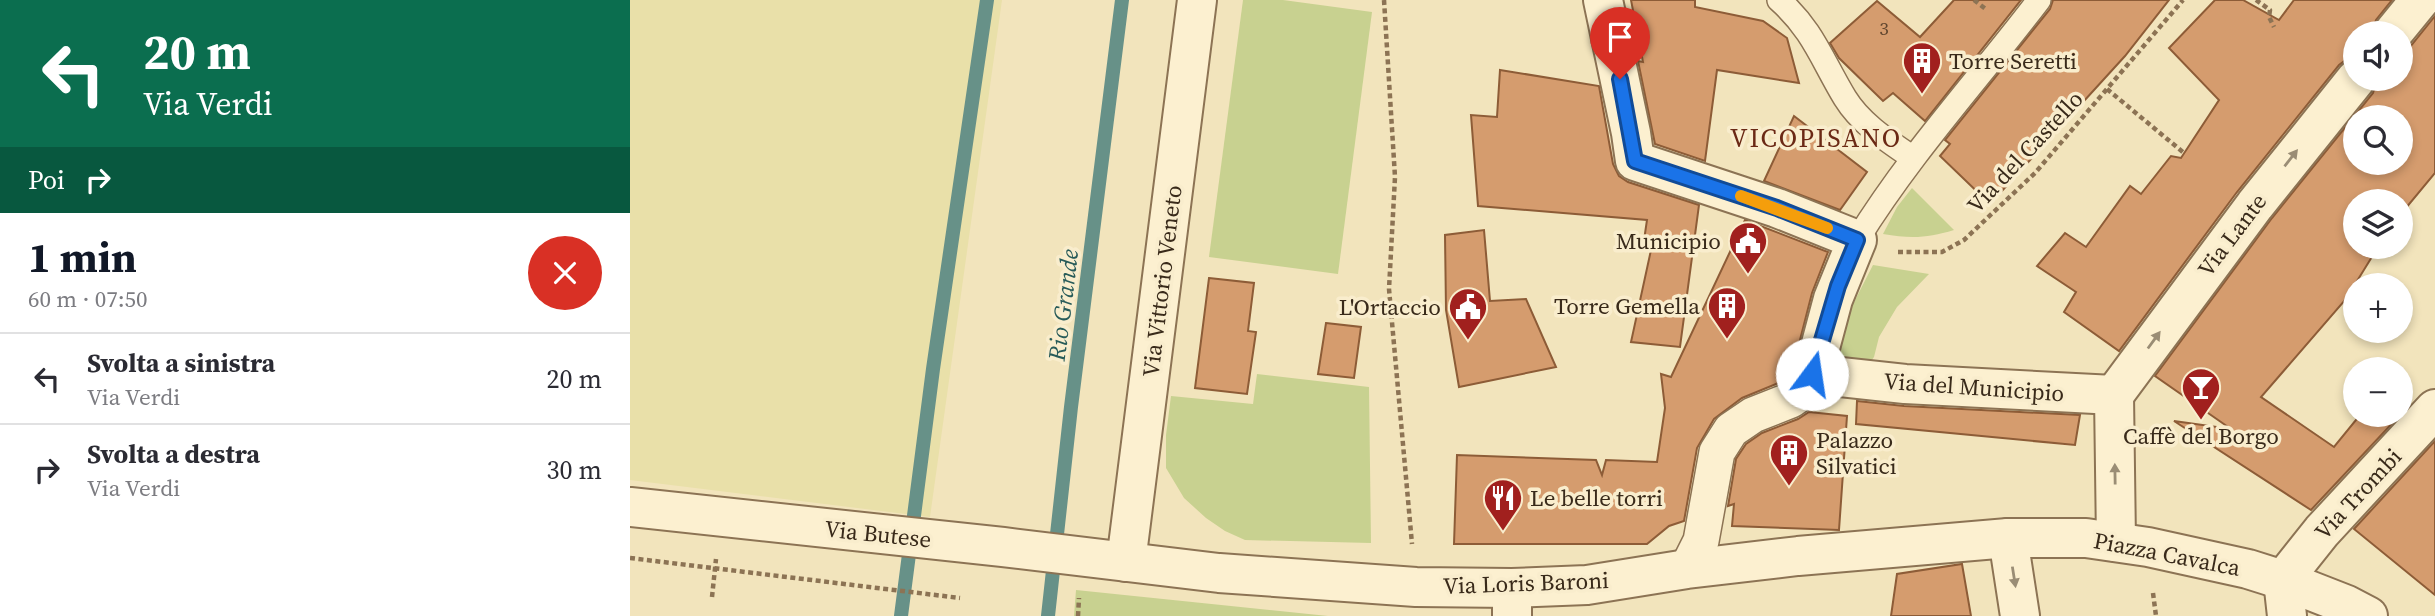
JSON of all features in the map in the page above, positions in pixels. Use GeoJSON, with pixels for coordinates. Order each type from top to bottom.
{"type":"FeatureCollection","features":[{"type":"Feature","properties":{"kind":"street","name":"Via Vittorio Veneto"},"geometry":{"type":"LineString","coordinates":[[1126,562],[1198,0]]}},
{"type":"Feature","properties":{"kind":"street"},"geometry":{"type":"LineString","coordinates":[[1603,0],[1635,161],[1777,208],[1857,240],[1833,299],[1808,388],[1791,400],[1754,415],[1731,430],[1717,452],[1701,541],[1687,569]]}},
{"type":"Feature","properties":{"kind":"street"},"geometry":{"type":"LineString","coordinates":[[2403,21],[2420,0]]}},
{"type":"Feature","properties":{"kind":"street","name":"Via Lante"},"geometry":{"type":"LineString","coordinates":[[2114,396],[2263,195],[2346,91]]}},
{"type":"Feature","properties":{"kind":"street","name":"Via del Municipio"},"geometry":{"type":"LineString","coordinates":[[1812,374],[1905,384],[2114,396]]}},
{"type":"Feature","properties":{"kind":"street"},"geometry":{"type":"LineString","coordinates":[[2114,396],[2116,542]]}},
{"type":"Feature","properties":{"kind":"street","name":"Via Trombi"},"geometry":{"type":"LineString","coordinates":[[2285,598],[2322,531],[2435,409]]}},
{"type":"Feature","properties":{"kind":"street","name":"Via Butese"},"geometry":{"type":"LineString","coordinates":[[630,507],[1126,562]]}},
{"type":"Feature","properties":{"kind":"street","name":"Via Loris Baroni"},"geometry":{"type":"LineString","coordinates":[[1126,562],[1219,573],[1416,587],[1512,602],[1587,585],[1687,569],[1798,556],[2008,538]]}},
{"type":"Feature","properties":{"kind":"street"},"geometry":{"type":"LineString","coordinates":[[2008,538],[2020,616]]}},
{"type":"Feature","properties":{"kind":"street","name":"Piazza Cavalca"},"geometry":{"type":"LineString","coordinates":[[2008,538],[2086,538],[2160,550],[2285,598],[2347,605],[2368,616]]}},
{"type":"Feature","properties":{"kind":"lane"},"geometry":{"type":"LineString","coordinates":[[1779,0],[1811,34],[1845,99],[1867,125],[1913,158]]}},
{"type":"Feature","properties":{"kind":"lane"},"geometry":{"type":"LineString","coordinates":[[1857,240],[1913,158],[2039,0]]}},
{"type":"Feature","properties":{"kind":"path"},"geometry":{"type":"LineString","coordinates":[[1384,0],[1395,177],[1389,289],[1416,587]]}},
{"type":"Feature","properties":{"kind":"path","name":"Via del Castello"},"geometry":{"type":"LineString","coordinates":[[1857,240],[1877,248],[1919,254],[1941,252],[1964,240],[2035,173],[2182,0]]}},
{"type":"Feature","properties":{"kind":"path"},"geometry":{"type":"LineString","coordinates":[[2256,0],[2270,10],[2269,17],[2274,27]]}},
{"type":"Feature","properties":{"kind":"path"},"geometry":{"type":"LineString","coordinates":[[2107,89],[2184,153]]}},
{"type":"Feature","properties":{"kind":"path"},"geometry":{"type":"LineString","coordinates":[[630,558],[960,598]]}},
{"type":"Feature","properties":{"kind":"path"},"geometry":{"type":"LineString","coordinates":[[1077,616],[1080,596]]}},
{"type":"Feature","properties":{"kind":"shaded area"},"geometry":{"type":"Polygon","coordinates":[[[630,0],[1002,0],[930,517],[630,480],[630,0]]]}},
{"type":"Feature","properties":{"kind":"green space"},"geometry":{"type":"Polygon","coordinates":[[[1243,0],[1283,0],[1372,12],[1338,274],[1209,257],[1243,0]]]}},
{"type":"Feature","properties":{"kind":"green space"},"geometry":{"type":"Polygon","coordinates":[[[1912,188],[1954,230],[1919,237],[1883,234],[1897,207],[1912,188]]]}},
{"type":"Feature","properties":{"kind":"green space"},"geometry":{"type":"Polygon","coordinates":[[[1873,265],[1929,274],[1897,307],[1879,337],[1874,357],[1865,370],[1832,358],[1852,306],[1873,265]]]}},
{"type":"Feature","properties":{"kind":"green space"},"geometry":{"type":"Polygon","coordinates":[[[1257,374],[1369,387],[1371,543],[1245,540],[1206,518],[1184,498],[1166,468],[1166,435],[1171,396],[1253,404],[1257,374]]]}},
{"type":"Feature","properties":{"kind":"green space"},"geometry":{"type":"Polygon","coordinates":[[[1076,590],[1328,616],[1074,616],[1076,590]]]}},
{"type":"Feature","properties":{"kind":"building"},"geometry":{"type":"Polygon","coordinates":[[[1631,0],[1695,0],[1695,7],[1763,21],[1787,38],[1799,83],[1717,70],[1705,161],[1655,144],[1638,61],[1643,62],[1631,0]]]}},
{"type":"Feature","properties":{"kind":"building"},"geometry":{"type":"Polygon","coordinates":[[[1954,0],[2021,0],[1925,121],[1893,93],[1883,101],[1839,58],[1830,43],[1877,1],[1920,37],[1954,0]]]}},
{"type":"Feature","properties":{"kind":"building"},"geometry":{"type":"Polygon","coordinates":[[[2053,0],[2169,0],[2125,56],[1990,204],[1940,156],[1950,144],[1945,140],[2050,9],[2053,0]]]}},
{"type":"Feature","properties":{"kind":"building"},"geometry":{"type":"Polygon","coordinates":[[[2215,0],[2243,0],[2279,20],[2294,0],[2392,0],[2376,21],[2343,21],[2343,62],[2237,192],[2119,351],[2064,312],[2076,292],[2037,266],[2065,233],[2086,247],[2130,186],[2141,194],[2171,156],[2181,158],[2219,100],[2169,48],[2215,0]]]}},
{"type":"Feature","properties":{"kind":"building"},"geometry":{"type":"Polygon","coordinates":[[[2435,16],[2435,173],[2413,200],[2413,189],[2343,189],[2343,259],[2371,259],[2362,273],[2343,273],[2343,302],[2261,397],[2334,447],[2350,427],[2389,427],[2311,510],[2174,421],[2231,429],[2155,376],[2272,218],[2343,130],[2343,175],[2413,175],[2413,105],[2363,105],[2373,93],[2413,91],[2413,43],[2435,16]]]}},
{"type":"Feature","properties":{"kind":"building"},"geometry":{"type":"Polygon","coordinates":[[[1500,70],[1599,86],[1613,164],[1619,176],[1628,182],[1699,205],[1680,347],[1631,342],[1651,250],[1643,247],[1647,220],[1478,206],[1471,115],[1497,117],[1500,70]]]}},
{"type":"Feature","properties":{"kind":"building"},"geometry":{"type":"Polygon","coordinates":[[[1794,116],[1867,172],[1840,210],[1764,181],[1794,116]]]}},
{"type":"Feature","properties":{"kind":"building"},"geometry":{"type":"Polygon","coordinates":[[[1745,220],[1828,252],[1812,293],[1791,375],[1742,398],[1714,419],[1697,448],[1684,521],[1669,526],[1647,544],[1454,544],[1457,455],[1596,460],[1602,475],[1606,460],[1657,462],[1665,408],[1661,374],[1671,377],[1745,220]]]}},
{"type":"Feature","properties":{"kind":"building"},"geometry":{"type":"Polygon","coordinates":[[[1484,230],[1490,301],[1526,299],[1556,367],[1459,387],[1446,310],[1445,235],[1484,230]]]}},
{"type":"Feature","properties":{"kind":"building"},"geometry":{"type":"Polygon","coordinates":[[[1209,278],[1254,283],[1248,331],[1256,332],[1247,394],[1195,388],[1209,278]]]}},
{"type":"Feature","properties":{"kind":"building"},"geometry":{"type":"Polygon","coordinates":[[[1326,323],[1361,327],[1354,378],[1318,374],[1326,323]]]}},
{"type":"Feature","properties":{"kind":"building"},"geometry":{"type":"Polygon","coordinates":[[[1857,401],[2080,415],[2075,445],[1856,424],[1857,401]]]}},
{"type":"Feature","properties":{"kind":"building","name":"Palazzo Silvatici"},"geometry":{"type":"Polygon","coordinates":[[[1809,412],[1847,416],[1839,530],[1732,526],[1734,504],[1728,506],[1736,459],[1746,444],[1762,433],[1809,412]]]}},
{"type":"Feature","properties":{"kind":"building"},"geometry":{"type":"Polygon","coordinates":[[[2435,441],[2435,595],[2354,529],[2435,441]]]}},
{"type":"Feature","properties":{"kind":"building"},"geometry":{"type":"Polygon","coordinates":[[[1962,564],[1971,616],[1891,616],[1897,574],[1962,564]]]}},
{"type":"Feature","properties":{"kind":"waterway"},"geometry":{"type":"LineString","coordinates":[[901,616],[933,369],[987,0]]}},
{"type":"Feature","properties":{"kind":"waterway","name":"Rio Grande"},"geometry":{"type":"LineString","coordinates":[[1048,616],[1122,0]]}},
{"type":"Feature","properties":{"kind":"slow traffic"},"geometry":{"type":"LineString","coordinates":[[1741,196],[1827,228]]}},
{"type":"Feature","properties":{"kind":"place","name":"Torre Seretti"},"geometry":{"type":"Point","coordinates":[1922,95]}},
{"type":"Feature","properties":{"kind":"place","name":"Municipio"},"geometry":{"type":"Point","coordinates":[1748,275]}},
{"type":"Feature","properties":{"kind":"place","name":"Torre Gemella"},"geometry":{"type":"Point","coordinates":[1727,340]}},
{"type":"Feature","properties":{"kind":"place","name":"L'Ortaccio"},"geometry":{"type":"Point","coordinates":[1468,341]}},
{"type":"Feature","properties":{"kind":"place","name":"Caffè del Borgo"},"geometry":{"type":"Point","coordinates":[2201,421]}},
{"type":"Feature","properties":{"kind":"place","name":"Palazzo Silvatici"},"geometry":{"type":"Point","coordinates":[1789,487]}},
{"type":"Feature","properties":{"kind":"place","name":"Le belle torri"},"geometry":{"type":"Point","coordinates":[1503,532]}},
{"type":"Feature","properties":{"kind":"district","name":"VICOPISANO"},"geometry":{"type":"Point","coordinates":[1816,138]}},
{"type":"Feature","properties":{"kind":"route"},"geometry":{"type":"LineString","coordinates":[[1620,79],[1635,161],[1777,208],[1857,240],[1842,273],[1812,374]]}}]}
